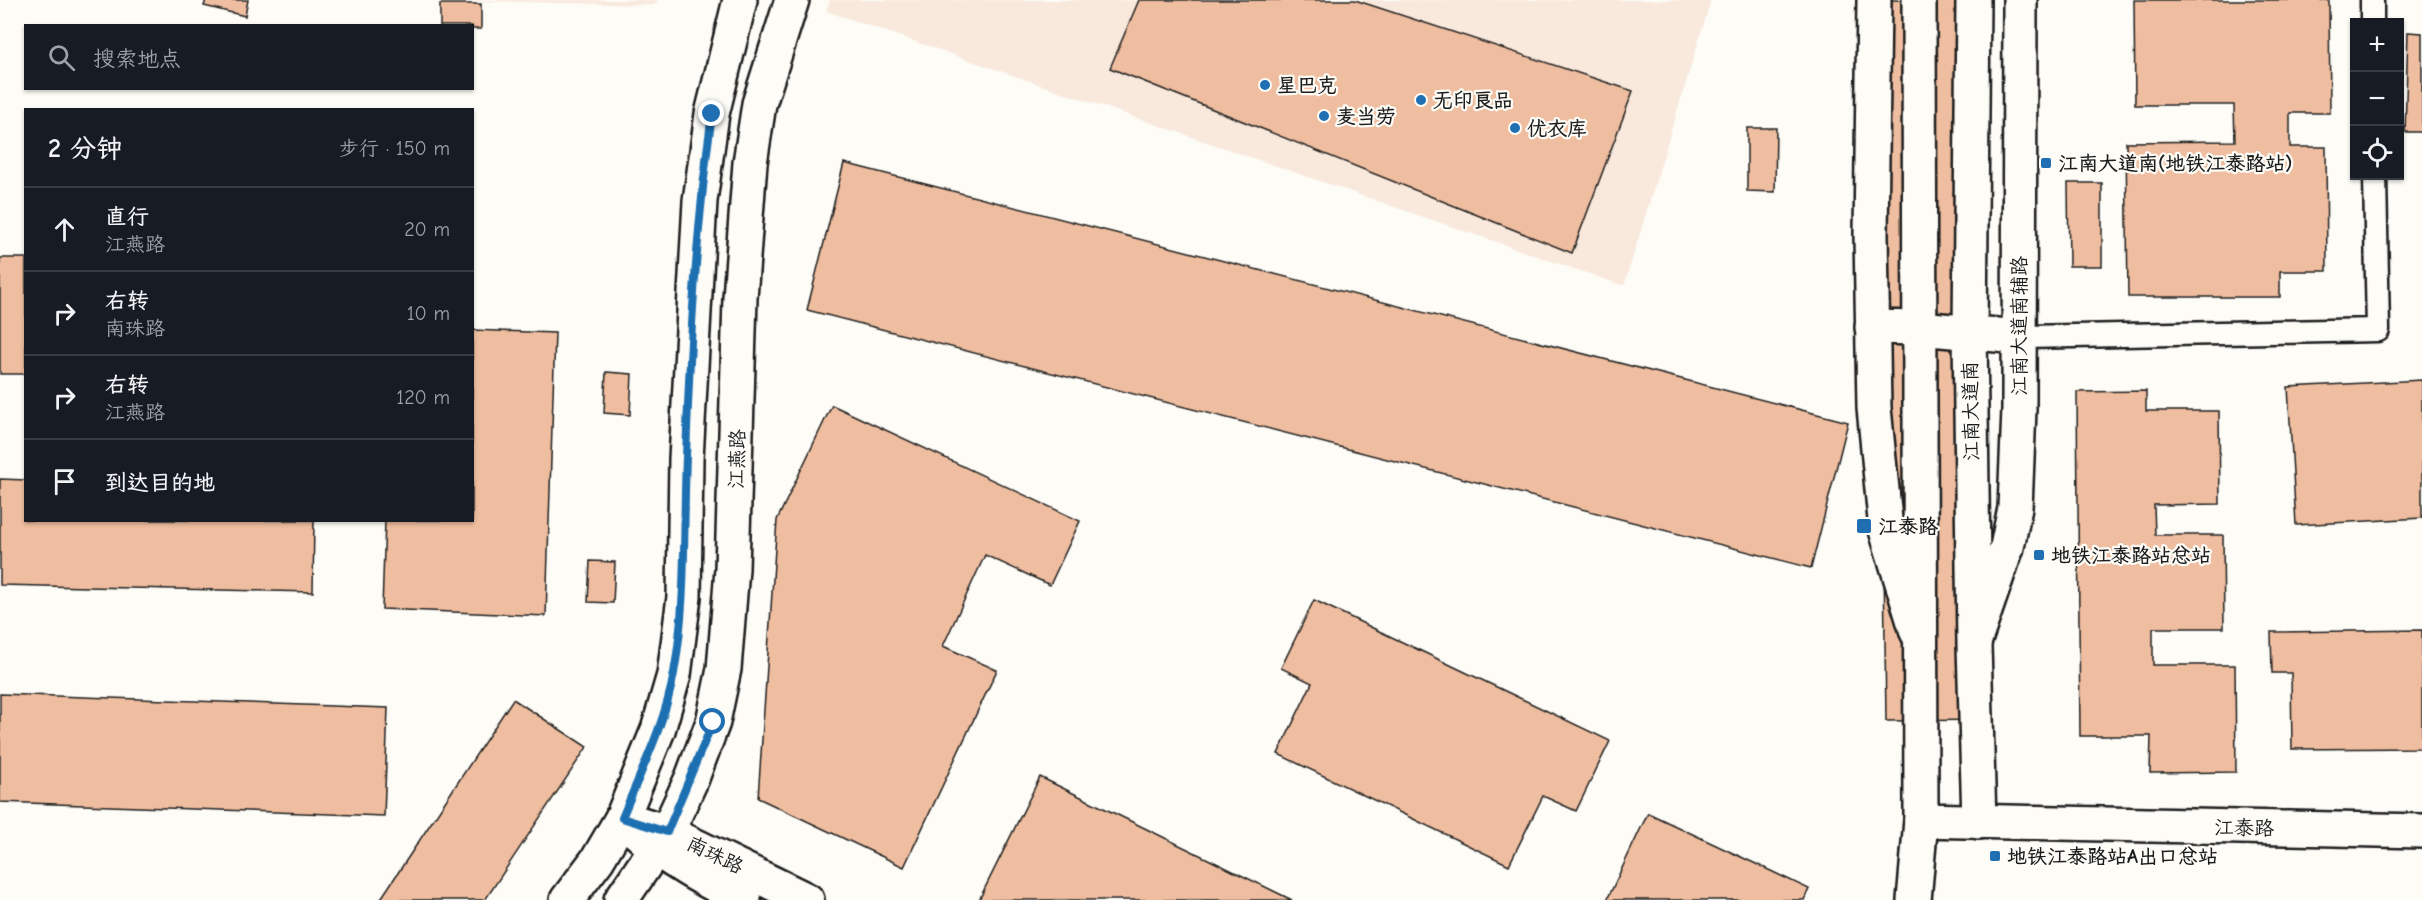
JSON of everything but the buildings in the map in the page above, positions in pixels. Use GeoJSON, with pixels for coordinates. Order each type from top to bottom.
{"type":"FeatureCollection","features":[{"type":"Feature","properties":{"kind":"street"},"geometry":{"type":"LineString","coordinates":[[567,900],[598,859],[622,818],[658,730],[675,664],[684,597],[686,459],[700,201],[712,114],[740,0]]}},
{"type":"Feature","properties":{"kind":"street","name":"江燕路"},"geometry":{"type":"LineString","coordinates":[[621,900],[662,841],[713,722],[724,669],[732,569],[740,298],[750,164],[759,104],[792,0]]}},
{"type":"Feature","properties":{"kind":"street"},"geometry":{"type":"LineString","coordinates":[[1874,0],[1872,327],[1874,408],[1886,530],[1919,637]]}},
{"type":"Feature","properties":{"kind":"street"},"geometry":{"type":"LineString","coordinates":[[1914,900],[1921,820],[1919,0]]}},
{"type":"Feature","properties":{"kind":"street","name":"江南大道南"},"geometry":{"type":"LineString","coordinates":[[1973,0],[1970,332],[1979,822]]}},
{"type":"Feature","properties":{"kind":"street","name":"江南大道南辅路"},"geometry":{"type":"LineString","coordinates":[[1974,645],[2007,547],[2015,508],[2019,337],[2020,0]]}},
{"type":"Feature","properties":{"kind":"street"},"geometry":{"type":"LineString","coordinates":[[1872,327],[1919,328],[2019,337]]}},
{"type":"Feature","properties":{"kind":"street","name":"南珠路"},"geometry":{"type":"LineString","coordinates":[[622,818],[662,841],[807,900]]}},
{"type":"Feature","properties":{"kind":"street","name":"江泰路"},"geometry":{"type":"LineString","coordinates":[[1921,820],[2422,831]]}},
{"type":"Feature","properties":{"kind":"street","name":"南珠路"},"geometry":{"type":"LineString","coordinates":[[662,841],[692,873],[744,900]]}},
{"type":"Feature","properties":{"kind":"lane"},"geometry":{"type":"LineString","coordinates":[[2372,0],[2372,18]]}},
{"type":"Feature","properties":{"kind":"lane"},"geometry":{"type":"LineString","coordinates":[[2019,337],[2378,330],[2375,180]]}},
{"type":"Feature","properties":{"kind":"shaded area"},"geometry":{"type":"Polygon","coordinates":[[[430,0],[658,0],[654,5],[430,0]]]}},
{"type":"Feature","properties":{"kind":"shaded area"},"geometry":{"type":"Polygon","coordinates":[[[830,0],[1711,0],[1624,286],[826,11],[830,0]]]}},
{"type":"Feature","properties":{"kind":"place","name":"星巴克"},"geometry":{"type":"Point","coordinates":[1265,85]}},
{"type":"Feature","properties":{"kind":"place","name":"无印良品"},"geometry":{"type":"Point","coordinates":[1421,100]}},
{"type":"Feature","properties":{"kind":"place","name":"麦当劳"},"geometry":{"type":"Point","coordinates":[1324,116]}},
{"type":"Feature","properties":{"kind":"place","name":"优衣库"},"geometry":{"type":"Point","coordinates":[1515,128]}},
{"type":"Feature","properties":{"kind":"place","name":"江南大道南(地铁江泰路站)"},"geometry":{"type":"Point","coordinates":[2046,163]}},
{"type":"Feature","properties":{"kind":"place","name":"江泰路"},"geometry":{"type":"Point","coordinates":[1864,526]}},
{"type":"Feature","properties":{"kind":"place","name":"地铁江泰路站总站"},"geometry":{"type":"Point","coordinates":[2039,555]}},
{"type":"Feature","properties":{"kind":"place","name":"地铁江泰路站A出口总站"},"geometry":{"type":"Point","coordinates":[1995,856]}},
{"type":"Feature","properties":{"kind":"route"},"geometry":{"type":"LineString","coordinates":[[712,114],[700,201],[692,312],[686,459],[684,597],[674,675],[658,730],[622,818],[667,832],[692,778],[713,722]]}}]}
